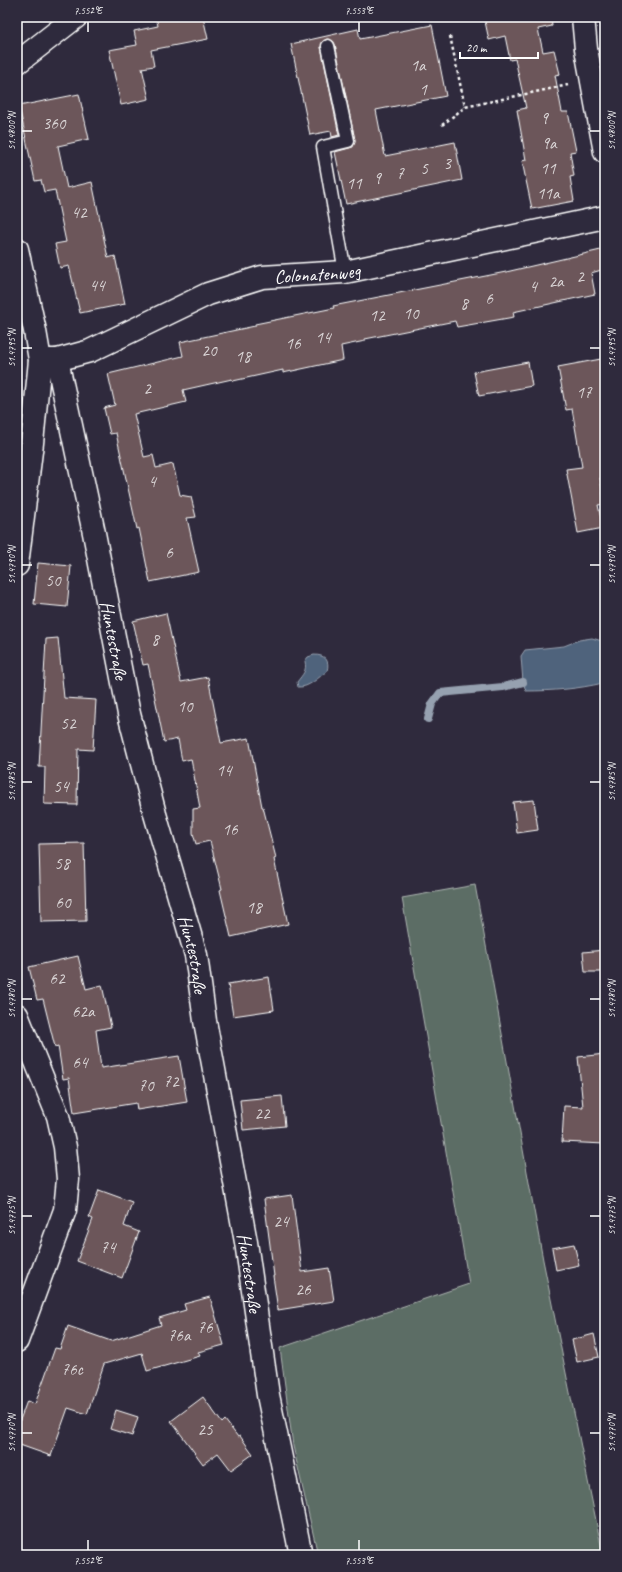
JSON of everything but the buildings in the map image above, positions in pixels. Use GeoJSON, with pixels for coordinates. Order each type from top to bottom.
{"type":"FeatureCollection","features":[{"type":"Feature","properties":{"kind":"street"},"geometry":{"type":"LineString","coordinates":[[17,63],[76,17]]}},
{"type":"Feature","properties":{"kind":"street"},"geometry":{"type":"LineString","coordinates":[[583,17],[586,49],[605,152]]}},
{"type":"Feature","properties":{"kind":"street","name":"Colonatenweg"},"geometry":{"type":"LineString","coordinates":[[49,360],[90,351],[208,294],[262,277],[345,272],[605,217]]}},
{"type":"Feature","properties":{"kind":"street"},"geometry":{"type":"LineString","coordinates":[[17,249],[35,331],[49,360],[32,443],[17,565]]}},
{"type":"Feature","properties":{"kind":"street","name":"Huntestraße"},"geometry":{"type":"LineString","coordinates":[[49,360],[94,533],[129,714],[155,814],[196,955],[205,1021],[246,1242],[268,1395],[301,1555]]}},
{"type":"Feature","properties":{"kind":"street"},"geometry":{"type":"LineString","coordinates":[[17,1015],[58,1116],[66,1147],[68,1179],[65,1210],[17,1341]]}},
{"type":"Feature","properties":{"kind":"lane"},"geometry":{"type":"LineString","coordinates":[[328,46],[348,141],[323,147],[345,272]]}},
{"type":"Feature","properties":{"kind":"path"},"geometry":{"type":"LineString","coordinates":[[450,36],[466,107]]}},
{"type":"Feature","properties":{"kind":"path"},"geometry":{"type":"LineString","coordinates":[[442,125],[466,107],[592,80]]}},
{"type":"Feature","properties":{"kind":"green space"},"geometry":{"type":"Polygon","coordinates":[[[475,885],[543,1260],[603,1555],[318,1555],[293,1446],[280,1348],[469,1284],[402,898],[475,885]]]}},
{"type":"Feature","properties":{"kind":"water"},"geometry":{"type":"Polygon","coordinates":[[[592,638],[602,641],[605,644],[605,679],[603,683],[565,689],[526,691],[523,682],[521,656],[525,650],[564,646],[579,640],[592,638]]]}},
{"type":"Feature","properties":{"kind":"water"},"geometry":{"type":"Polygon","coordinates":[[[314,655],[324,657],[326,659],[328,664],[327,671],[310,684],[298,687],[297,682],[305,670],[305,661],[308,657],[314,655]]]}},
{"type":"Feature","properties":{"kind":"waterway"},"geometry":{"type":"LineString","coordinates":[[428,719],[432,704],[440,693],[503,687],[523,682]]}}]}
